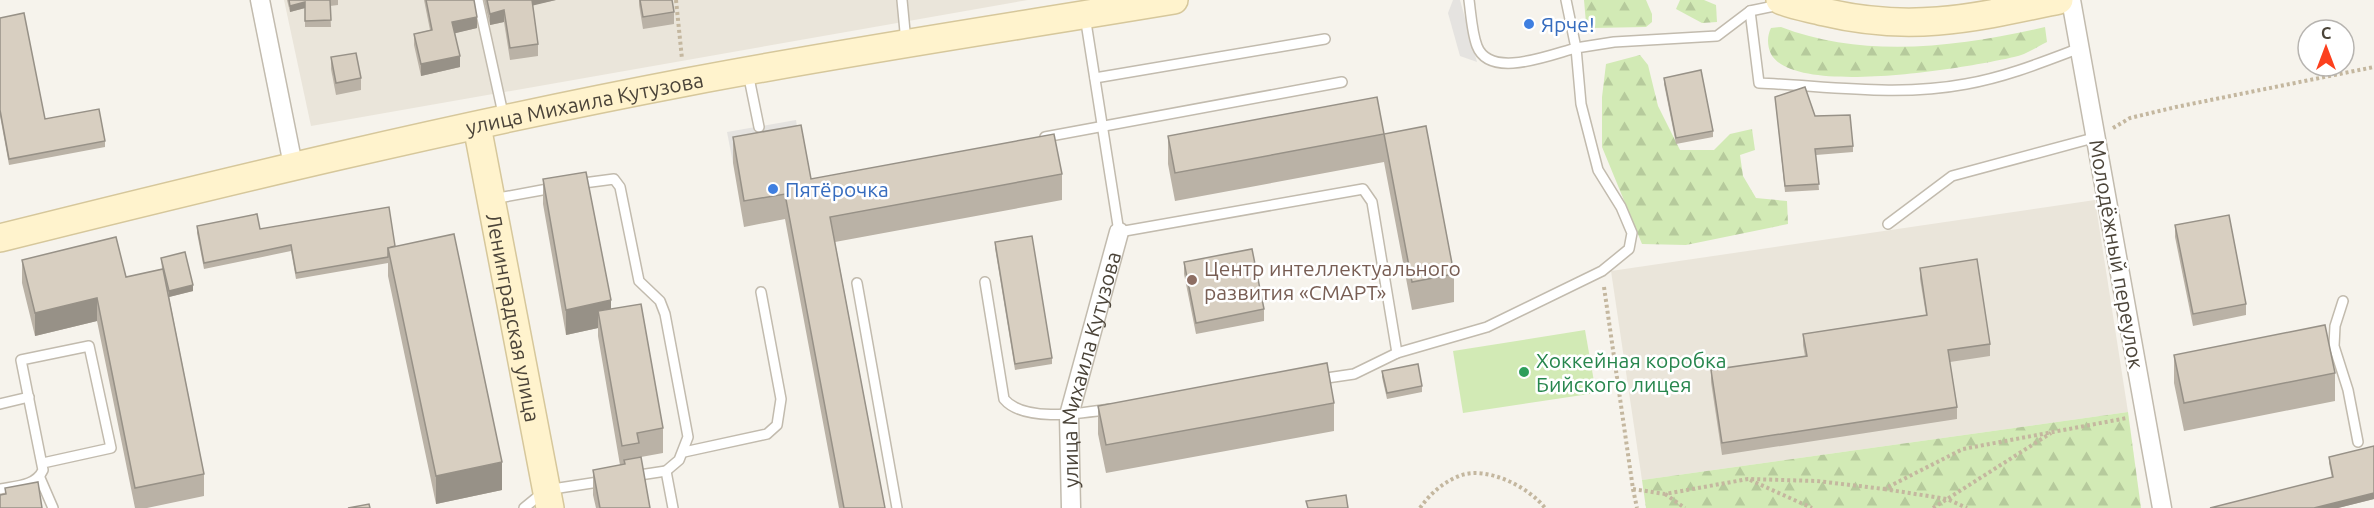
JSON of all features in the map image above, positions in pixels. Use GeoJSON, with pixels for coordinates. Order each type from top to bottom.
{"type":"FeatureCollection","features":[{"type":"Feature","properties":{"kind":"street"},"geometry":{"type":"LineString","coordinates":[[260,0],[293,165]]}},
{"type":"Feature","properties":{"kind":"street","name":"улица Михаила Кутузова"},"geometry":{"type":"LineString","coordinates":[[0,238],[293,165],[685,82],[906,42],[1174,0]]}},
{"type":"Feature","properties":{"kind":"street"},"geometry":{"type":"LineString","coordinates":[[1784,2],[1858,20],[1915,23],[1961,20],[2059,0]]}},
{"type":"Feature","properties":{"kind":"street","name":"Молодёжный переулок"},"geometry":{"type":"LineString","coordinates":[[2071,0],[2162,508]]}},
{"type":"Feature","properties":{"kind":"street","name":"Ленинградская улица"},"geometry":{"type":"LineString","coordinates":[[477,126],[548,499]]}},
{"type":"Feature","properties":{"kind":"street","name":"улица Михаила Кутузова"},"geometry":{"type":"LineString","coordinates":[[1071,508],[1069,415],[1119,232]]}},
{"type":"Feature","properties":{"kind":"lane"},"geometry":{"type":"LineString","coordinates":[[478,0],[505,119]]}},
{"type":"Feature","properties":{"kind":"lane"},"geometry":{"type":"LineString","coordinates":[[902,0],[906,42]]}},
{"type":"Feature","properties":{"kind":"lane"},"geometry":{"type":"LineString","coordinates":[[1469,0],[1477,46],[1483,56],[1495,63],[1508,65],[1576,48],[1614,42],[1717,36],[1750,11],[1784,2]]}},
{"type":"Feature","properties":{"kind":"lane"},"geometry":{"type":"LineString","coordinates":[[1312,380],[1354,374],[1397,353],[1487,327],[1602,272],[1629,249],[1632,233],[1621,207],[1598,170],[1581,104],[1576,48],[1566,0]]}},
{"type":"Feature","properties":{"kind":"lane"},"geometry":{"type":"LineString","coordinates":[[1750,11],[1759,83],[1873,90],[1943,87],[2015,72],[2080,48]]}},
{"type":"Feature","properties":{"kind":"lane"},"geometry":{"type":"LineString","coordinates":[[1084,14],[1119,232],[1363,189],[1372,202],[1397,353]]}},
{"type":"Feature","properties":{"kind":"lane"},"geometry":{"type":"LineString","coordinates":[[1095,78],[1325,39]]}},
{"type":"Feature","properties":{"kind":"lane"},"geometry":{"type":"LineString","coordinates":[[748,71],[759,127]]}},
{"type":"Feature","properties":{"kind":"lane"},"geometry":{"type":"LineString","coordinates":[[1033,140],[1342,82]]}},
{"type":"Feature","properties":{"kind":"lane"},"geometry":{"type":"LineString","coordinates":[[1888,224],[1952,176],[2097,137]]}},
{"type":"Feature","properties":{"kind":"lane"},"geometry":{"type":"LineString","coordinates":[[491,200],[606,178],[614,179],[620,187],[639,282],[660,302],[665,314],[688,437],[684,452],[666,471],[622,478]]}},
{"type":"Feature","properties":{"kind":"lane"},"geometry":{"type":"LineString","coordinates":[[985,282],[1004,399],[1010,406],[1020,410],[1069,415],[1115,409]]}},
{"type":"Feature","properties":{"kind":"lane"},"geometry":{"type":"LineString","coordinates":[[857,283],[897,508]]}},
{"type":"Feature","properties":{"kind":"lane"},"geometry":{"type":"LineString","coordinates":[[684,452],[766,434],[777,424],[781,399],[761,292]]}},
{"type":"Feature","properties":{"kind":"lane"},"geometry":{"type":"LineString","coordinates":[[2343,301],[2335,326],[2334,346],[2348,390],[2358,442]]}},
{"type":"Feature","properties":{"kind":"lane"},"geometry":{"type":"LineString","coordinates":[[43,463],[111,448],[89,346],[21,360],[43,463],[40,478],[53,508]]}},
{"type":"Feature","properties":{"kind":"lane"},"geometry":{"type":"LineString","coordinates":[[0,404],[29,398]]}},
{"type":"Feature","properties":{"kind":"lane"},"geometry":{"type":"LineString","coordinates":[[666,471],[673,508]]}},
{"type":"Feature","properties":{"kind":"lane"},"geometry":{"type":"LineString","coordinates":[[0,489],[33,482],[40,478]]}},
{"type":"Feature","properties":{"kind":"lane"},"geometry":{"type":"LineString","coordinates":[[524,508],[612,479]]}},
{"type":"Feature","properties":{"kind":"path"},"geometry":{"type":"LineString","coordinates":[[676,0],[685,82]]}},
{"type":"Feature","properties":{"kind":"path"},"geometry":{"type":"LineString","coordinates":[[2097,137],[2130,118],[2374,67]]}},
{"type":"Feature","properties":{"kind":"path"},"geometry":{"type":"LineString","coordinates":[[1602,272],[1637,508]]}},
{"type":"Feature","properties":{"kind":"path"},"geometry":{"type":"LineString","coordinates":[[1884,489],[1963,449],[2145,415]]}},
{"type":"Feature","properties":{"kind":"path"},"geometry":{"type":"LineString","coordinates":[[1933,508],[2055,431]]}},
{"type":"Feature","properties":{"kind":"path"},"geometry":{"type":"LineString","coordinates":[[1420,508],[1430,493],[1460,475],[1496,475],[1535,495],[1545,508]]}},
{"type":"Feature","properties":{"kind":"path"},"geometry":{"type":"LineString","coordinates":[[1634,489],[1665,494],[1748,479],[1817,481],[1947,499],[1967,508]]}},
{"type":"Feature","properties":{"kind":"path"},"geometry":{"type":"LineString","coordinates":[[1748,479],[1812,508]]}},
{"type":"Feature","properties":{"kind":"path"},"geometry":{"type":"LineString","coordinates":[[1665,494],[1685,508]]}},
{"type":"Feature","properties":{"kind":"shaded area"},"geometry":{"type":"Polygon","coordinates":[[[284,0],[1028,0],[311,126],[284,0]]]}},
{"type":"Feature","properties":{"kind":"shaded area"},"geometry":{"type":"Polygon","coordinates":[[[1453,0],[1460,0],[1477,62],[1460,56],[1448,13],[1453,0]]]}},
{"type":"Feature","properties":{"kind":"shaded area"},"geometry":{"type":"Polygon","coordinates":[[[796,120],[801,151],[733,163],[727,132],[796,120]]]}},
{"type":"Feature","properties":{"kind":"shaded area"},"geometry":{"type":"Polygon","coordinates":[[[2095,200],[2128,412],[1642,480],[1611,271],[2095,200]]]}},
{"type":"Feature","properties":{"kind":"green space"},"geometry":{"type":"Polygon","coordinates":[[[1584,0],[1646,0],[1652,14],[1652,22],[1646,27],[1592,28],[1586,23],[1584,0]]]}},
{"type":"Feature","properties":{"kind":"green space"},"geometry":{"type":"Polygon","coordinates":[[[1680,0],[1704,0],[1716,5],[1717,22],[1702,23],[1676,9],[1680,0]]]}},
{"type":"Feature","properties":{"kind":"green space"},"geometry":{"type":"Polygon","coordinates":[[[1781,27],[1813,37],[1845,43],[1912,46],[1980,40],[2045,27],[2047,42],[2022,55],[1992,62],[1925,72],[1847,77],[1813,74],[1787,67],[1771,54],[1768,44],[1771,28],[1781,27]]]}},
{"type":"Feature","properties":{"kind":"green space"},"geometry":{"type":"Polygon","coordinates":[[[1640,55],[1648,65],[1658,106],[1680,150],[1714,150],[1730,134],[1752,129],[1755,150],[1740,155],[1743,176],[1756,198],[1787,201],[1788,224],[1686,245],[1642,244],[1602,147],[1602,97],[1606,64],[1640,55]]]}},
{"type":"Feature","properties":{"kind":"green space","name":"Хоккейная коробка Бийского лицея"},"geometry":{"type":"Polygon","coordinates":[[[1585,330],[1596,393],[1463,413],[1453,351],[1585,330]]]}},
{"type":"Feature","properties":{"kind":"green space"},"geometry":{"type":"Polygon","coordinates":[[[2128,412],[2141,508],[1646,508],[1642,480],[2128,412]]]}},
{"type":"Feature","properties":{"kind":"building"},"geometry":{"type":"Polygon","coordinates":[[[289,0],[330,0],[331,20],[305,21],[305,2],[290,6],[289,0]]]}},
{"type":"Feature","properties":{"kind":"building"},"geometry":{"type":"Polygon","coordinates":[[[426,0],[474,0],[477,17],[452,22],[460,56],[421,64],[414,34],[432,30],[426,0]]]}},
{"type":"Feature","properties":{"kind":"building"},"geometry":{"type":"Polygon","coordinates":[[[487,0],[532,0],[538,44],[510,48],[504,10],[490,14],[487,0]]]}},
{"type":"Feature","properties":{"kind":"building"},"geometry":{"type":"Polygon","coordinates":[[[640,0],[672,0],[674,12],[643,17],[640,0]]]}},
{"type":"Feature","properties":{"kind":"building"},"geometry":{"type":"Polygon","coordinates":[[[24,13],[45,119],[99,109],[105,141],[9,159],[0,110],[0,18],[24,13]]]}},
{"type":"Feature","properties":{"kind":"building"},"geometry":{"type":"Polygon","coordinates":[[[356,53],[361,78],[336,83],[331,57],[356,53]]]}},
{"type":"Feature","properties":{"kind":"building"},"geometry":{"type":"Polygon","coordinates":[[[1701,70],[1713,131],[1676,138],[1664,78],[1701,70]]]}},
{"type":"Feature","properties":{"kind":"building"},"geometry":{"type":"Polygon","coordinates":[[[1805,87],[1815,116],[1850,115],[1853,146],[1815,149],[1819,184],[1785,186],[1775,97],[1805,87]]]}},
{"type":"Feature","properties":{"kind":"building"},"geometry":{"type":"Polygon","coordinates":[[[1377,97],[1384,134],[1175,173],[1168,136],[1377,97]]]}},
{"type":"Feature","properties":{"kind":"building"},"geometry":{"type":"Polygon","coordinates":[[[801,125],[811,179],[1054,134],[1062,174],[830,217],[885,508],[844,508],[785,194],[744,201],[733,137],[801,125]]]}},
{"type":"Feature","properties":{"kind":"building"},"geometry":{"type":"Polygon","coordinates":[[[1426,126],[1454,274],[1412,282],[1384,134],[1426,126]]]}},
{"type":"Feature","properties":{"kind":"building"},"geometry":{"type":"Polygon","coordinates":[[[586,172],[611,300],[566,310],[543,179],[586,172]]]}},
{"type":"Feature","properties":{"kind":"building"},"geometry":{"type":"Polygon","coordinates":[[[389,207],[395,246],[388,248],[388,257],[296,273],[291,245],[204,263],[197,226],[257,214],[260,229],[389,207]]]}},
{"type":"Feature","properties":{"kind":"building"},"geometry":{"type":"Polygon","coordinates":[[[2229,215],[2246,304],[2193,314],[2175,225],[2229,215]]]}},
{"type":"Feature","properties":{"kind":"building"},"geometry":{"type":"Polygon","coordinates":[[[454,234],[502,462],[436,476],[388,248],[454,234]]]}},
{"type":"Feature","properties":{"kind":"building"},"geometry":{"type":"Polygon","coordinates":[[[1032,236],[1052,358],[1015,364],[995,242],[1032,236]]]}},
{"type":"Feature","properties":{"kind":"building"},"geometry":{"type":"Polygon","coordinates":[[[116,237],[126,277],[163,269],[204,474],[135,488],[97,298],[35,313],[22,260],[116,237]]]}},
{"type":"Feature","properties":{"kind":"building"},"geometry":{"type":"Polygon","coordinates":[[[1252,249],[1264,309],[1196,323],[1184,262],[1252,249]]]}},
{"type":"Feature","properties":{"kind":"building"},"geometry":{"type":"Polygon","coordinates":[[[185,252],[193,285],[169,291],[161,258],[185,252]]]}},
{"type":"Feature","properties":{"kind":"building"},"geometry":{"type":"Polygon","coordinates":[[[1977,259],[1990,344],[1948,350],[1957,407],[1722,443],[1711,370],[1807,356],[1803,334],[1927,315],[1920,268],[1977,259]]]}},
{"type":"Feature","properties":{"kind":"building"},"geometry":{"type":"Polygon","coordinates":[[[641,304],[663,428],[637,433],[639,443],[622,446],[598,311],[641,304]]]}},
{"type":"Feature","properties":{"kind":"building"},"geometry":{"type":"Polygon","coordinates":[[[2325,325],[2335,373],[2184,403],[2174,355],[2325,325]]]}},
{"type":"Feature","properties":{"kind":"building"},"geometry":{"type":"Polygon","coordinates":[[[1327,363],[1334,403],[1106,445],[1098,406],[1327,363]]]}},
{"type":"Feature","properties":{"kind":"building"},"geometry":{"type":"Polygon","coordinates":[[[1418,364],[1422,386],[1387,393],[1382,371],[1418,364]]]}},
{"type":"Feature","properties":{"kind":"building"},"geometry":{"type":"Polygon","coordinates":[[[2374,446],[2374,493],[2314,508],[2210,508],[2333,477],[2329,457],[2374,446]]]}},
{"type":"Feature","properties":{"kind":"building"},"geometry":{"type":"Polygon","coordinates":[[[641,457],[650,508],[600,508],[593,470],[625,464],[624,460],[641,457]]]}},
{"type":"Feature","properties":{"kind":"building"},"geometry":{"type":"Polygon","coordinates":[[[38,482],[42,508],[0,508],[0,495],[6,494],[5,488],[38,482]]]}},
{"type":"Feature","properties":{"kind":"building"},"geometry":{"type":"Polygon","coordinates":[[[1346,495],[1348,508],[1308,508],[1306,501],[1346,495]]]}},
{"type":"Feature","properties":{"kind":"building"},"geometry":{"type":"Polygon","coordinates":[[[369,504],[370,508],[348,508],[369,504]]]}},
{"type":"Feature","properties":{"kind":"place","name":"Ярче!"},"geometry":{"type":"Point","coordinates":[1529,24]}},
{"type":"Feature","properties":{"kind":"place","name":"Пятёрочка"},"geometry":{"type":"Point","coordinates":[773,189]}},
{"type":"Feature","properties":{"kind":"place","name":"Центр интеллектуального развития «СМАРТ»"},"geometry":{"type":"Point","coordinates":[1192,280]}},
{"type":"Feature","properties":{"kind":"place","name":"Хоккейная коробка Бийского лицея"},"geometry":{"type":"Point","coordinates":[1524,372]}}]}
